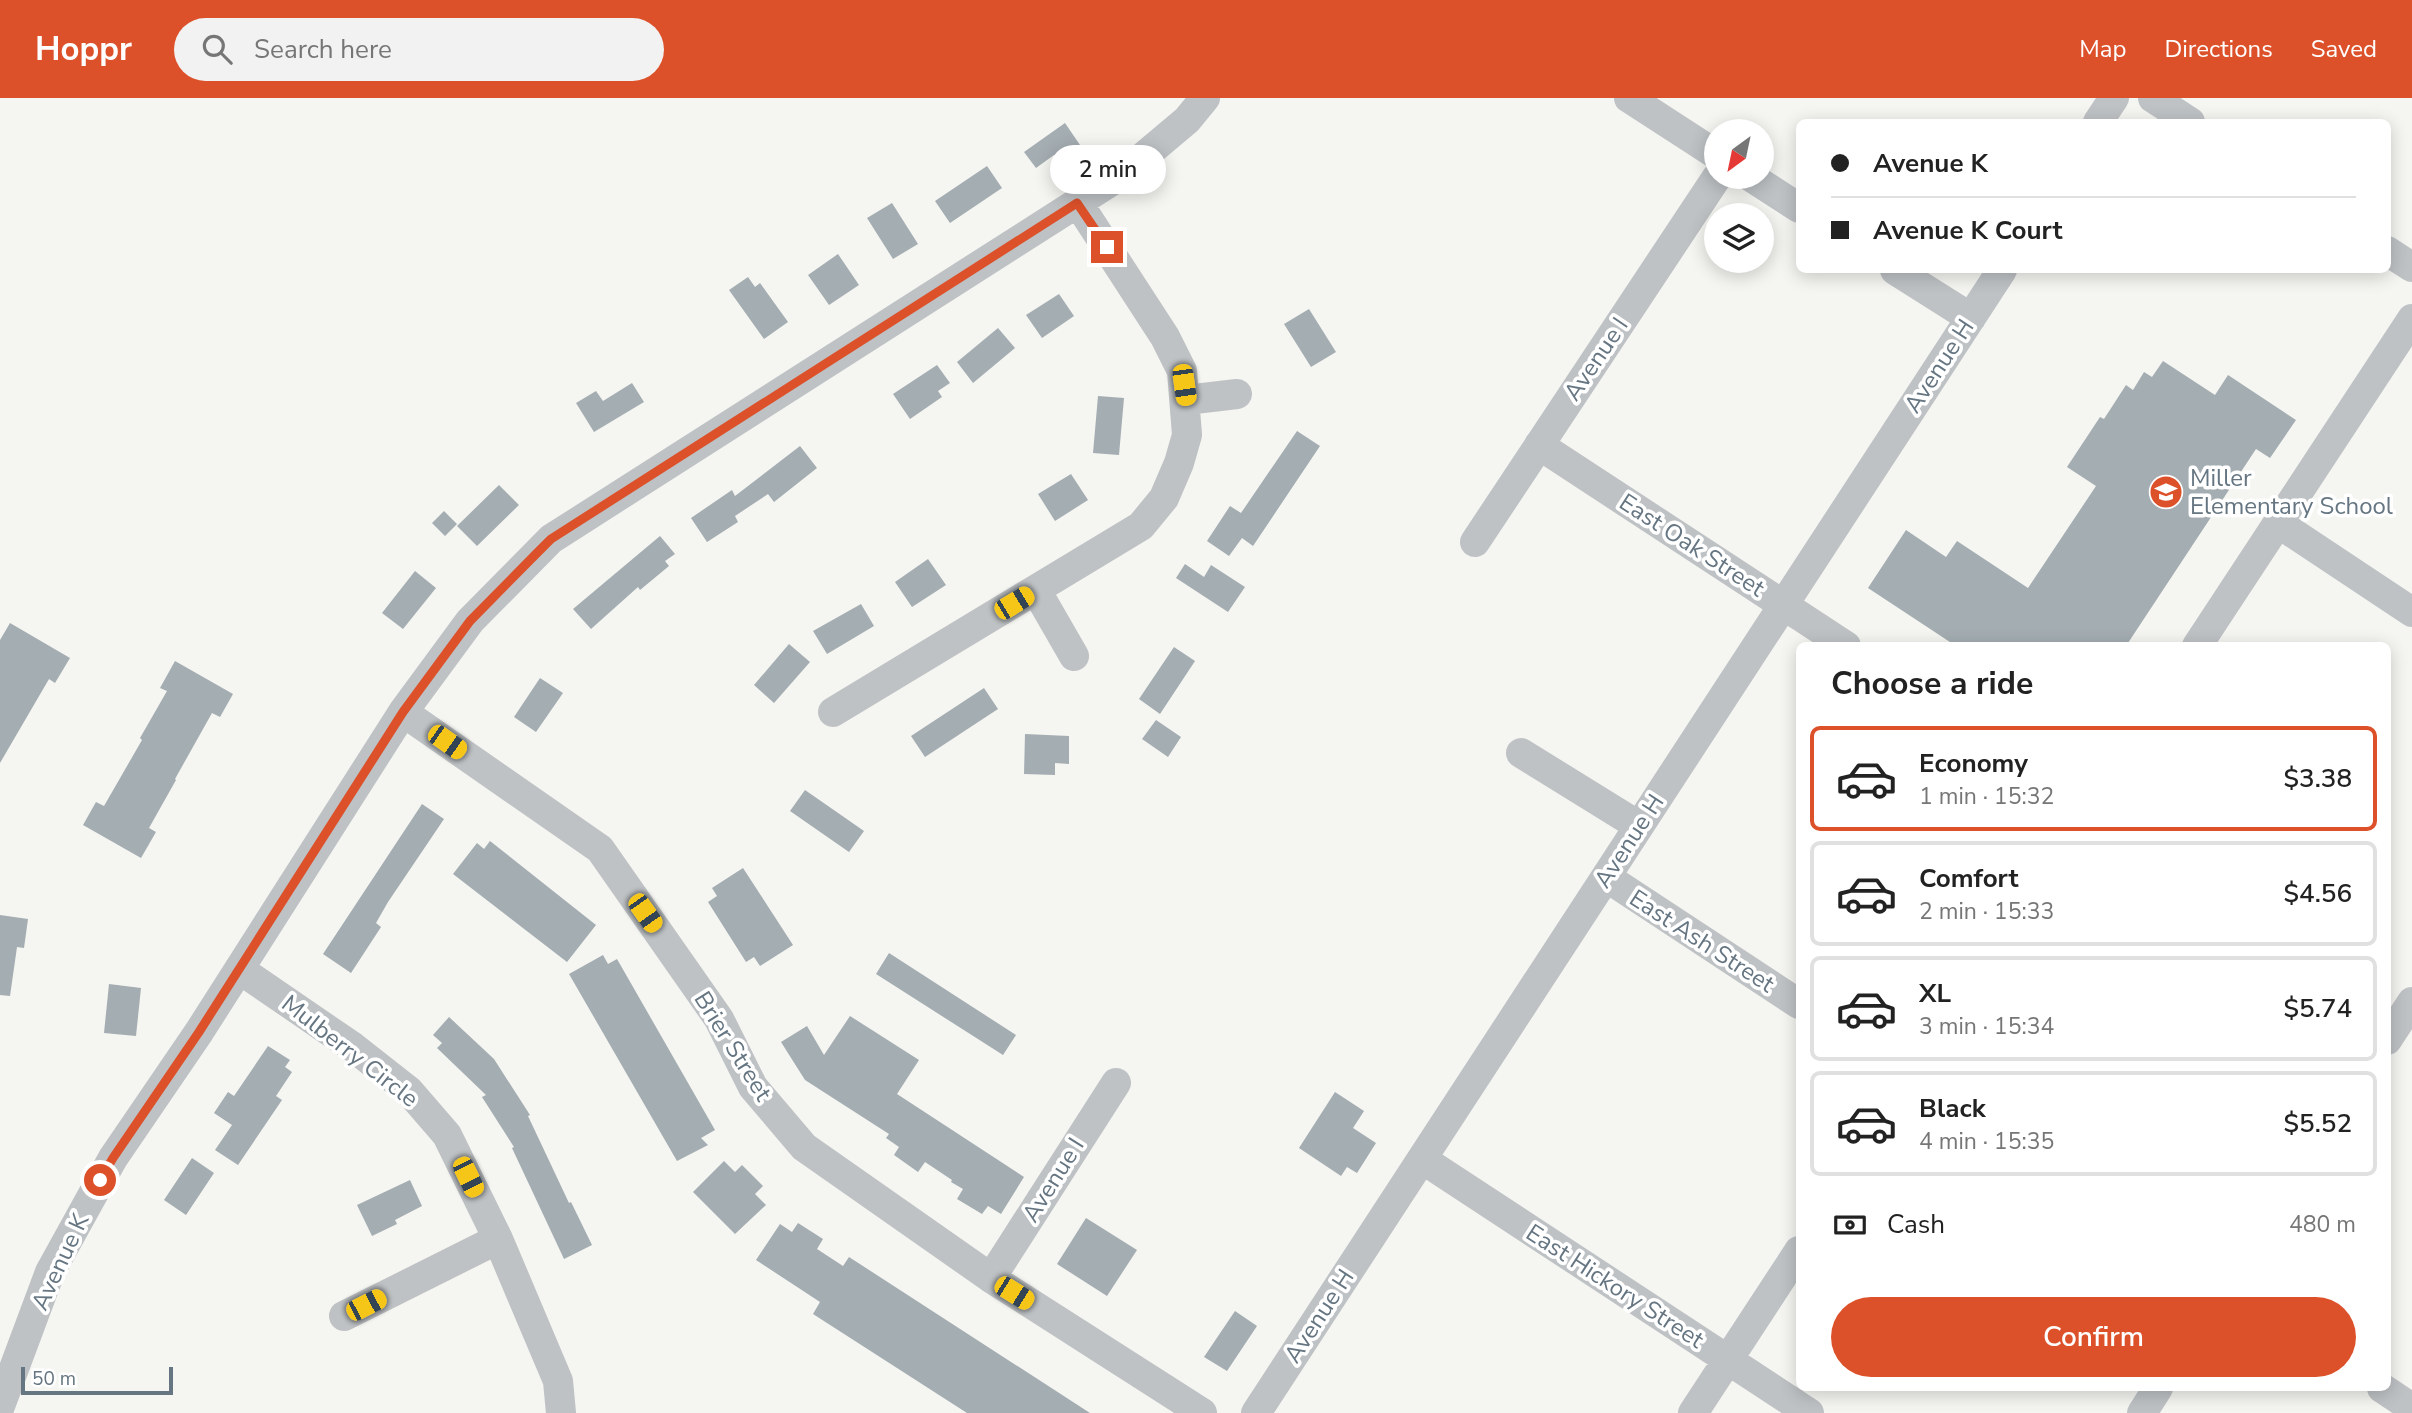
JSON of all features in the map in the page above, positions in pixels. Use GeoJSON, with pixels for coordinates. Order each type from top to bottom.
{"type":"FeatureCollection","features":[{"type":"Feature","properties":{"kind":"street","name":"Avenue K"},"geometry":{"type":"LineString","coordinates":[[0,1406],[50,1272],[113,1158],[239,969],[403,712],[470,621],[551,539],[1124,173],[1187,120],[1205,98]]}},
{"type":"Feature","properties":{"kind":"street"},"geometry":{"type":"LineString","coordinates":[[2100,119],[2114,98]]}},
{"type":"Feature","properties":{"kind":"street"},"geometry":{"type":"LineString","coordinates":[[2153,98],[2185,119]]}},
{"type":"Feature","properties":{"kind":"street"},"geometry":{"type":"LineString","coordinates":[[1645,102],[1704,145]]}},
{"type":"Feature","properties":{"kind":"street","name":"Avenue I"},"geometry":{"type":"LineString","coordinates":[[1475,542],[1709,189]]}},
{"type":"Feature","properties":{"kind":"street"},"geometry":{"type":"LineString","coordinates":[[1770,189],[1796,206]]}},
{"type":"Feature","properties":{"kind":"street"},"geometry":{"type":"LineString","coordinates":[[833,712],[1141,526],[1164,498],[1187,435],[1182,371],[1165,337],[1077,203]]}},
{"type":"Feature","properties":{"kind":"street"},"geometry":{"type":"LineString","coordinates":[[2391,254],[2412,267]]}},
{"type":"Feature","properties":{"kind":"street"},"geometry":{"type":"LineString","coordinates":[[1900,273],[1970,318]]}},
{"type":"Feature","properties":{"kind":"street","name":"Avenue H"},"geometry":{"type":"LineString","coordinates":[[1256,1413],[2000,273]]}},
{"type":"Feature","properties":{"kind":"street"},"geometry":{"type":"LineString","coordinates":[[2200,642],[2412,319]]}},
{"type":"Feature","properties":{"kind":"street"},"geometry":{"type":"LineString","coordinates":[[1186,400],[1237,394]]}},
{"type":"Feature","properties":{"kind":"street","name":"East Oak Street"},"geometry":{"type":"LineString","coordinates":[[1539,445],[1840,642]]}},
{"type":"Feature","properties":{"kind":"street"},"geometry":{"type":"LineString","coordinates":[[2278,523],[2412,612]]}},
{"type":"Feature","properties":{"kind":"street"},"geometry":{"type":"LineString","coordinates":[[1036,590],[1074,656]]}},
{"type":"Feature","properties":{"kind":"street","name":"Brier Street"},"geometry":{"type":"LineString","coordinates":[[403,712],[600,849],[719,1019],[753,1087],[804,1147],[991,1278],[1202,1413]]}},
{"type":"Feature","properties":{"kind":"street"},"geometry":{"type":"LineString","coordinates":[[1521,753],[1639,826]]}},
{"type":"Feature","properties":{"kind":"street","name":"East Ash Street"},"geometry":{"type":"LineString","coordinates":[[1606,877],[1796,1002]]}},
{"type":"Feature","properties":{"kind":"street","name":"Mulberry Circle"},"geometry":{"type":"LineString","coordinates":[[239,969],[353,1047],[409,1091],[447,1135],[498,1239],[558,1381],[561,1413]]}},
{"type":"Feature","properties":{"kind":"street"},"geometry":{"type":"LineString","coordinates":[[2391,1032],[2404,1007]]}},
{"type":"Feature","properties":{"kind":"street","name":"Avenue I"},"geometry":{"type":"LineString","coordinates":[[991,1278],[1116,1083]]}},
{"type":"Feature","properties":{"kind":"street","name":"East Hickory Street"},"geometry":{"type":"LineString","coordinates":[[1422,1159],[1809,1413]]}},
{"type":"Feature","properties":{"kind":"street"},"geometry":{"type":"LineString","coordinates":[[344,1316],[498,1239]]}},
{"type":"Feature","properties":{"kind":"street"},"geometry":{"type":"LineString","coordinates":[[1693,1413],[1796,1256]]}},
{"type":"Feature","properties":{"kind":"street"},"geometry":{"type":"LineString","coordinates":[[2142,1413],[2156,1391]]}},
{"type":"Feature","properties":{"kind":"street"},"geometry":{"type":"LineString","coordinates":[[2386,1391],[2412,1408]]}},
{"type":"Feature","properties":{"kind":"building"},"geometry":{"type":"Polygon","coordinates":[[[1065,123],[1080,145],[1058,160],[1054,155],[1036,168],[1024,152],[1065,123]]]}},
{"type":"Feature","properties":{"kind":"building"},"geometry":{"type":"Polygon","coordinates":[[[987,166],[1002,188],[950,223],[935,201],[987,166]]]}},
{"type":"Feature","properties":{"kind":"building"},"geometry":{"type":"Polygon","coordinates":[[[892,203],[918,244],[893,259],[867,218],[892,203]]]}},
{"type":"Feature","properties":{"kind":"building"},"geometry":{"type":"Polygon","coordinates":[[[838,254],[859,285],[829,305],[808,275],[838,254]]]}},
{"type":"Feature","properties":{"kind":"building"},"geometry":{"type":"Polygon","coordinates":[[[748,277],[755,287],[760,283],[788,322],[764,339],[729,290],[748,277]]]}},
{"type":"Feature","properties":{"kind":"building"},"geometry":{"type":"Polygon","coordinates":[[[1059,294],[1074,316],[1042,338],[1026,315],[1059,294]]]}},
{"type":"Feature","properties":{"kind":"building"},"geometry":{"type":"Polygon","coordinates":[[[1309,309],[1336,352],[1311,367],[1284,324],[1309,309]]]}},
{"type":"Feature","properties":{"kind":"building"},"geometry":{"type":"Polygon","coordinates":[[[998,328],[1015,348],[973,383],[957,362],[998,328]]]}},
{"type":"Feature","properties":{"kind":"building","name":"Miller Elementary School"},"geometry":{"type":"Polygon","coordinates":[[[2163,361],[2215,395],[2228,375],[2296,420],[2270,458],[2256,449],[2129,642],[1950,642],[1868,588],[1906,530],[1946,557],[1957,541],[2028,588],[2096,486],[2067,467],[2100,417],[2104,419],[2126,385],[2133,390],[2144,372],[2152,377],[2163,361]]]}},
{"type":"Feature","properties":{"kind":"building"},"geometry":{"type":"Polygon","coordinates":[[[937,365],[950,383],[938,391],[942,397],[910,419],[893,394],[937,365]]]}},
{"type":"Feature","properties":{"kind":"building"},"geometry":{"type":"Polygon","coordinates":[[[632,383],[644,402],[594,432],[576,403],[596,391],[603,401],[632,383]]]}},
{"type":"Feature","properties":{"kind":"building"},"geometry":{"type":"Polygon","coordinates":[[[1098,396],[1124,398],[1119,455],[1093,453],[1098,396]]]}},
{"type":"Feature","properties":{"kind":"building"},"geometry":{"type":"Polygon","coordinates":[[[1297,431],[1320,446],[1253,546],[1242,538],[1229,556],[1207,541],[1230,506],[1241,513],[1297,431]]]}},
{"type":"Feature","properties":{"kind":"building"},"geometry":{"type":"Polygon","coordinates":[[[800,446],[817,468],[774,502],[768,494],[735,516],[738,522],[707,542],[691,518],[732,490],[735,496],[800,446]]]}},
{"type":"Feature","properties":{"kind":"building"},"geometry":{"type":"Polygon","coordinates":[[[1071,474],[1088,500],[1055,521],[1038,494],[1071,474]]]}},
{"type":"Feature","properties":{"kind":"building"},"geometry":{"type":"Polygon","coordinates":[[[499,485],[519,505],[477,546],[457,526],[499,485]]]}},
{"type":"Feature","properties":{"kind":"building"},"geometry":{"type":"Polygon","coordinates":[[[444,511],[457,524],[445,536],[432,523],[444,511]]]}},
{"type":"Feature","properties":{"kind":"building"},"geometry":{"type":"Polygon","coordinates":[[[660,536],[675,554],[665,561],[669,566],[640,590],[638,587],[591,629],[573,609],[660,536]]]}},
{"type":"Feature","properties":{"kind":"building"},"geometry":{"type":"Polygon","coordinates":[[[928,559],[946,585],[912,607],[895,582],[928,559]]]}},
{"type":"Feature","properties":{"kind":"building"},"geometry":{"type":"Polygon","coordinates":[[[1185,564],[1204,577],[1211,565],[1245,587],[1228,612],[1176,578],[1185,564]]]}},
{"type":"Feature","properties":{"kind":"building"},"geometry":{"type":"Polygon","coordinates":[[[415,571],[436,588],[403,629],[382,613],[415,571]]]}},
{"type":"Feature","properties":{"kind":"building"},"geometry":{"type":"Polygon","coordinates":[[[861,604],[874,626],[827,654],[813,631],[861,604]]]}},
{"type":"Feature","properties":{"kind":"building"},"geometry":{"type":"Polygon","coordinates":[[[10,623],[70,658],[55,683],[49,679],[0,763],[0,640],[10,623]]]}},
{"type":"Feature","properties":{"kind":"building"},"geometry":{"type":"Polygon","coordinates":[[[789,644],[810,662],[774,703],[754,685],[789,644]]]}},
{"type":"Feature","properties":{"kind":"building"},"geometry":{"type":"Polygon","coordinates":[[[1174,647],[1195,661],[1160,714],[1139,699],[1174,647]]]}},
{"type":"Feature","properties":{"kind":"building"},"geometry":{"type":"Polygon","coordinates":[[[175,661],[233,694],[220,717],[212,713],[149,828],[156,832],[141,858],[83,825],[96,802],[104,806],[142,740],[140,738],[167,691],[160,688],[175,661]]]}},
{"type":"Feature","properties":{"kind":"building"},"geometry":{"type":"Polygon","coordinates":[[[540,678],[563,693],[536,732],[514,717],[540,678]]]}},
{"type":"Feature","properties":{"kind":"building"},"geometry":{"type":"Polygon","coordinates":[[[984,688],[998,709],[925,757],[911,736],[984,688]]]}},
{"type":"Feature","properties":{"kind":"building"},"geometry":{"type":"Polygon","coordinates":[[[1156,720],[1181,737],[1168,757],[1142,739],[1156,720]]]}},
{"type":"Feature","properties":{"kind":"building"},"geometry":{"type":"Polygon","coordinates":[[[1025,734],[1069,736],[1069,764],[1055,763],[1055,775],[1024,774],[1025,734]]]}},
{"type":"Feature","properties":{"kind":"building"},"geometry":{"type":"Polygon","coordinates":[[[805,790],[864,831],[849,852],[790,811],[805,790]]]}},
{"type":"Feature","properties":{"kind":"building"},"geometry":{"type":"Polygon","coordinates":[[[422,804],[444,819],[388,902],[376,923],[381,927],[351,973],[323,954],[422,804]]]}},
{"type":"Feature","properties":{"kind":"building"},"geometry":{"type":"Polygon","coordinates":[[[490,841],[596,925],[567,962],[453,874],[477,843],[484,849],[490,841]]]}},
{"type":"Feature","properties":{"kind":"building"},"geometry":{"type":"Polygon","coordinates":[[[743,868],[793,945],[760,966],[754,957],[746,962],[708,902],[717,896],[712,888],[743,868]]]}},
{"type":"Feature","properties":{"kind":"building"},"geometry":{"type":"Polygon","coordinates":[[[0,915],[28,919],[24,948],[17,947],[10,996],[0,995],[0,915]]]}},
{"type":"Feature","properties":{"kind":"building"},"geometry":{"type":"Polygon","coordinates":[[[889,953],[1016,1035],[1003,1055],[876,974],[889,953]]]}},
{"type":"Feature","properties":{"kind":"building"},"geometry":{"type":"Polygon","coordinates":[[[603,955],[608,964],[617,959],[715,1130],[701,1138],[708,1145],[677,1161],[569,974],[603,955]]]}},
{"type":"Feature","properties":{"kind":"building"},"geometry":{"type":"Polygon","coordinates":[[[109,984],[141,988],[136,1036],[104,1033],[109,984]]]}},
{"type":"Feature","properties":{"kind":"building"},"geometry":{"type":"Polygon","coordinates":[[[850,1016],[919,1060],[897,1094],[1024,1177],[1001,1214],[988,1206],[982,1214],[957,1199],[963,1189],[951,1182],[952,1180],[925,1162],[918,1172],[894,1155],[899,1147],[886,1138],[889,1134],[805,1080],[781,1042],[807,1026],[824,1055],[850,1016]]]}},
{"type":"Feature","properties":{"kind":"building"},"geometry":{"type":"Polygon","coordinates":[[[449,1017],[494,1059],[530,1115],[528,1116],[569,1203],[571,1202],[592,1245],[564,1259],[512,1148],[514,1147],[482,1097],[486,1095],[437,1048],[442,1043],[433,1035],[449,1017]]]}},
{"type":"Feature","properties":{"kind":"building"},"geometry":{"type":"Polygon","coordinates":[[[268,1046],[290,1060],[285,1067],[292,1072],[276,1096],[282,1100],[238,1165],[215,1150],[232,1125],[214,1113],[228,1092],[234,1096],[268,1046]]]}},
{"type":"Feature","properties":{"kind":"building"},"geometry":{"type":"Polygon","coordinates":[[[1335,1092],[1364,1111],[1353,1128],[1376,1143],[1357,1173],[1347,1167],[1341,1176],[1299,1148],[1335,1092]]]}},
{"type":"Feature","properties":{"kind":"building"},"geometry":{"type":"Polygon","coordinates":[[[192,1158],[214,1173],[186,1215],[164,1200],[192,1158]]]}},
{"type":"Feature","properties":{"kind":"building"},"geometry":{"type":"Polygon","coordinates":[[[724,1161],[735,1172],[742,1165],[763,1186],[755,1194],[766,1205],[735,1234],[693,1192],[724,1161]]]}},
{"type":"Feature","properties":{"kind":"building"},"geometry":{"type":"Polygon","coordinates":[[[410,1180],[422,1206],[395,1220],[397,1224],[372,1236],[357,1205],[410,1180]]]}},
{"type":"Feature","properties":{"kind":"building"},"geometry":{"type":"Polygon","coordinates":[[[1086,1218],[1137,1250],[1107,1296],[1057,1264],[1086,1218]]]}},
{"type":"Feature","properties":{"kind":"building"},"geometry":{"type":"Polygon","coordinates":[[[798,1223],[823,1239],[817,1249],[843,1266],[849,1257],[1090,1413],[967,1413],[813,1314],[820,1302],[756,1260],[780,1224],[792,1232],[798,1223]]]}},
{"type":"Feature","properties":{"kind":"building"},"geometry":{"type":"Polygon","coordinates":[[[1235,1311],[1257,1326],[1227,1371],[1204,1357],[1235,1311]]]}},
{"type":"Feature","properties":{"kind":"place","name":"Miller Elementary School"},"geometry":{"type":"Point","coordinates":[2166,492]}},
{"type":"Feature","properties":{"kind":"route"},"geometry":{"type":"LineString","coordinates":[[100,1180],[199,1032],[403,712],[470,621],[551,539],[1077,203],[1107,247]]}}]}
